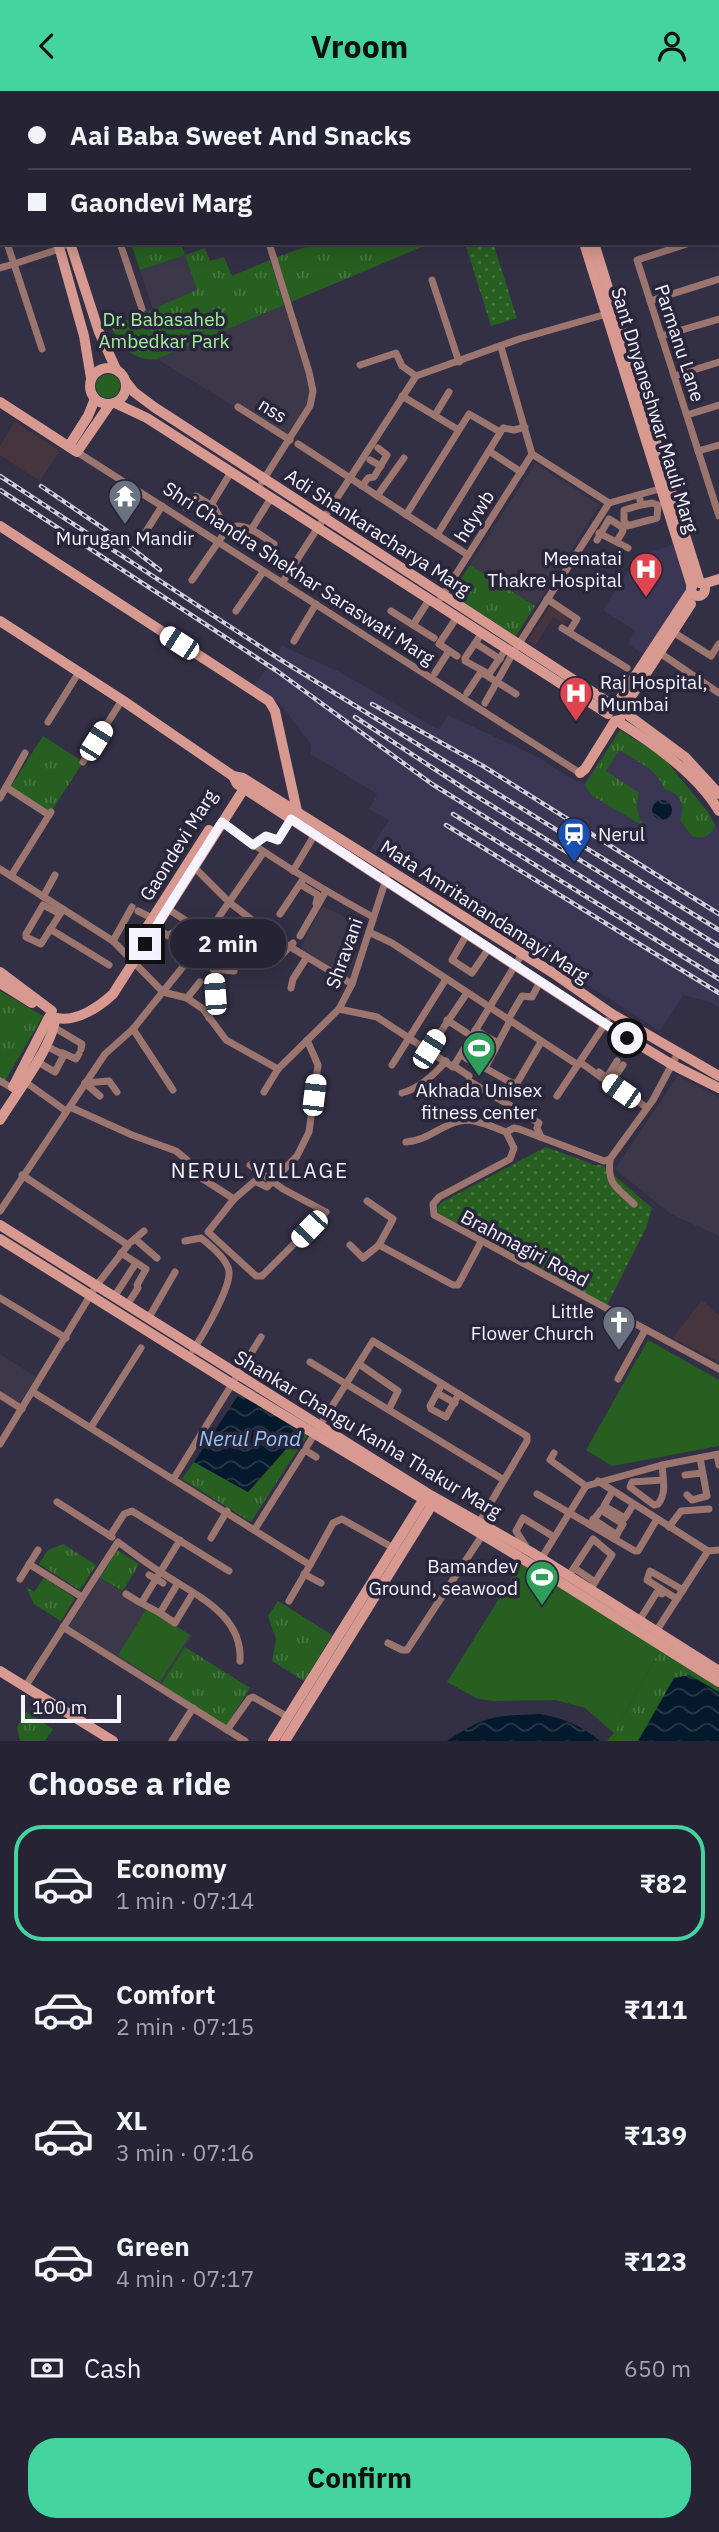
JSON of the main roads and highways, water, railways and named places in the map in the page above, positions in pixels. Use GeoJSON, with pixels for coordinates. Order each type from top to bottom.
{"type":"FeatureCollection","features":[{"type":"Feature","properties":{"kind":"water"},"geometry":{"type":"Polygon","coordinates":[[[658,800],[666,800],[672,810],[666,820],[658,820],[652,814],[652,806],[658,800]]]}},
{"type":"Feature","properties":{"kind":"water","name":"Nerul Pond"},"geometry":{"type":"Polygon","coordinates":[[[239,1394],[304,1429],[248,1492],[194,1462],[239,1394]]]}},
{"type":"Feature","properties":{"kind":"water"},"geometry":{"type":"Polygon","coordinates":[[[689,1675],[719,1692],[719,1741],[638,1741],[674,1678],[689,1675]]]}},
{"type":"Feature","properties":{"kind":"water"},"geometry":{"type":"Polygon","coordinates":[[[540,1714],[572,1723],[600,1741],[447,1741],[472,1726],[491,1719],[540,1714]]]}},
{"type":"Feature","properties":{"kind":"railway"},"geometry":{"type":"LineString","coordinates":[[0,476],[281,660],[719,930]]}},
{"type":"Feature","properties":{"kind":"railway"},"geometry":{"type":"LineString","coordinates":[[41,486],[160,570]]}},
{"type":"Feature","properties":{"kind":"railway"},"geometry":{"type":"LineString","coordinates":[[0,490],[277,671],[432,784],[719,962]]}},
{"type":"Feature","properties":{"kind":"railway"},"geometry":{"type":"LineString","coordinates":[[372,704],[483,766],[719,914]]}},
{"type":"Feature","properties":{"kind":"railway"},"geometry":{"type":"LineString","coordinates":[[355,717],[468,791],[719,946]]}},
{"type":"Feature","properties":{"kind":"railway"},"geometry":{"type":"LineString","coordinates":[[453,814],[719,979]]}},
{"type":"Feature","properties":{"kind":"railway"},"geometry":{"type":"LineString","coordinates":[[446,825],[719,993]]}},
{"type":"Feature","properties":{"kind":"place","name":"Murugan Mandir"},"geometry":{"type":"Point","coordinates":[125,526]}},
{"type":"Feature","properties":{"kind":"place","name":"Meenatai Thakre Hospital"},"geometry":{"type":"Point","coordinates":[646,599]}},
{"type":"Feature","properties":{"kind":"place","name":"Raj Hospital, Mumbai"},"geometry":{"type":"Point","coordinates":[576,723]}},
{"type":"Feature","properties":{"kind":"place","name":"Nerul"},"geometry":{"type":"Point","coordinates":[574,864]}},
{"type":"Feature","properties":{"kind":"place","name":"Akhada Unisex fitness center"},"geometry":{"type":"Point","coordinates":[479,1078]}},
{"type":"Feature","properties":{"kind":"place","name":"Little Flower Church"},"geometry":{"type":"Point","coordinates":[619,1352]}},
{"type":"Feature","properties":{"kind":"place","name":"Bamandev Ground, seawood"},"geometry":{"type":"Point","coordinates":[542,1607]}},
{"type":"Feature","properties":{"kind":"district","name":"NERUL VILLAGE"},"geometry":{"type":"Point","coordinates":[260,1171]}},
{"type":"Feature","properties":{"kind":"park label","name":"Dr. Babasaheb Ambedkar Park"},"geometry":{"type":"Point","coordinates":[164,330]}}]}
